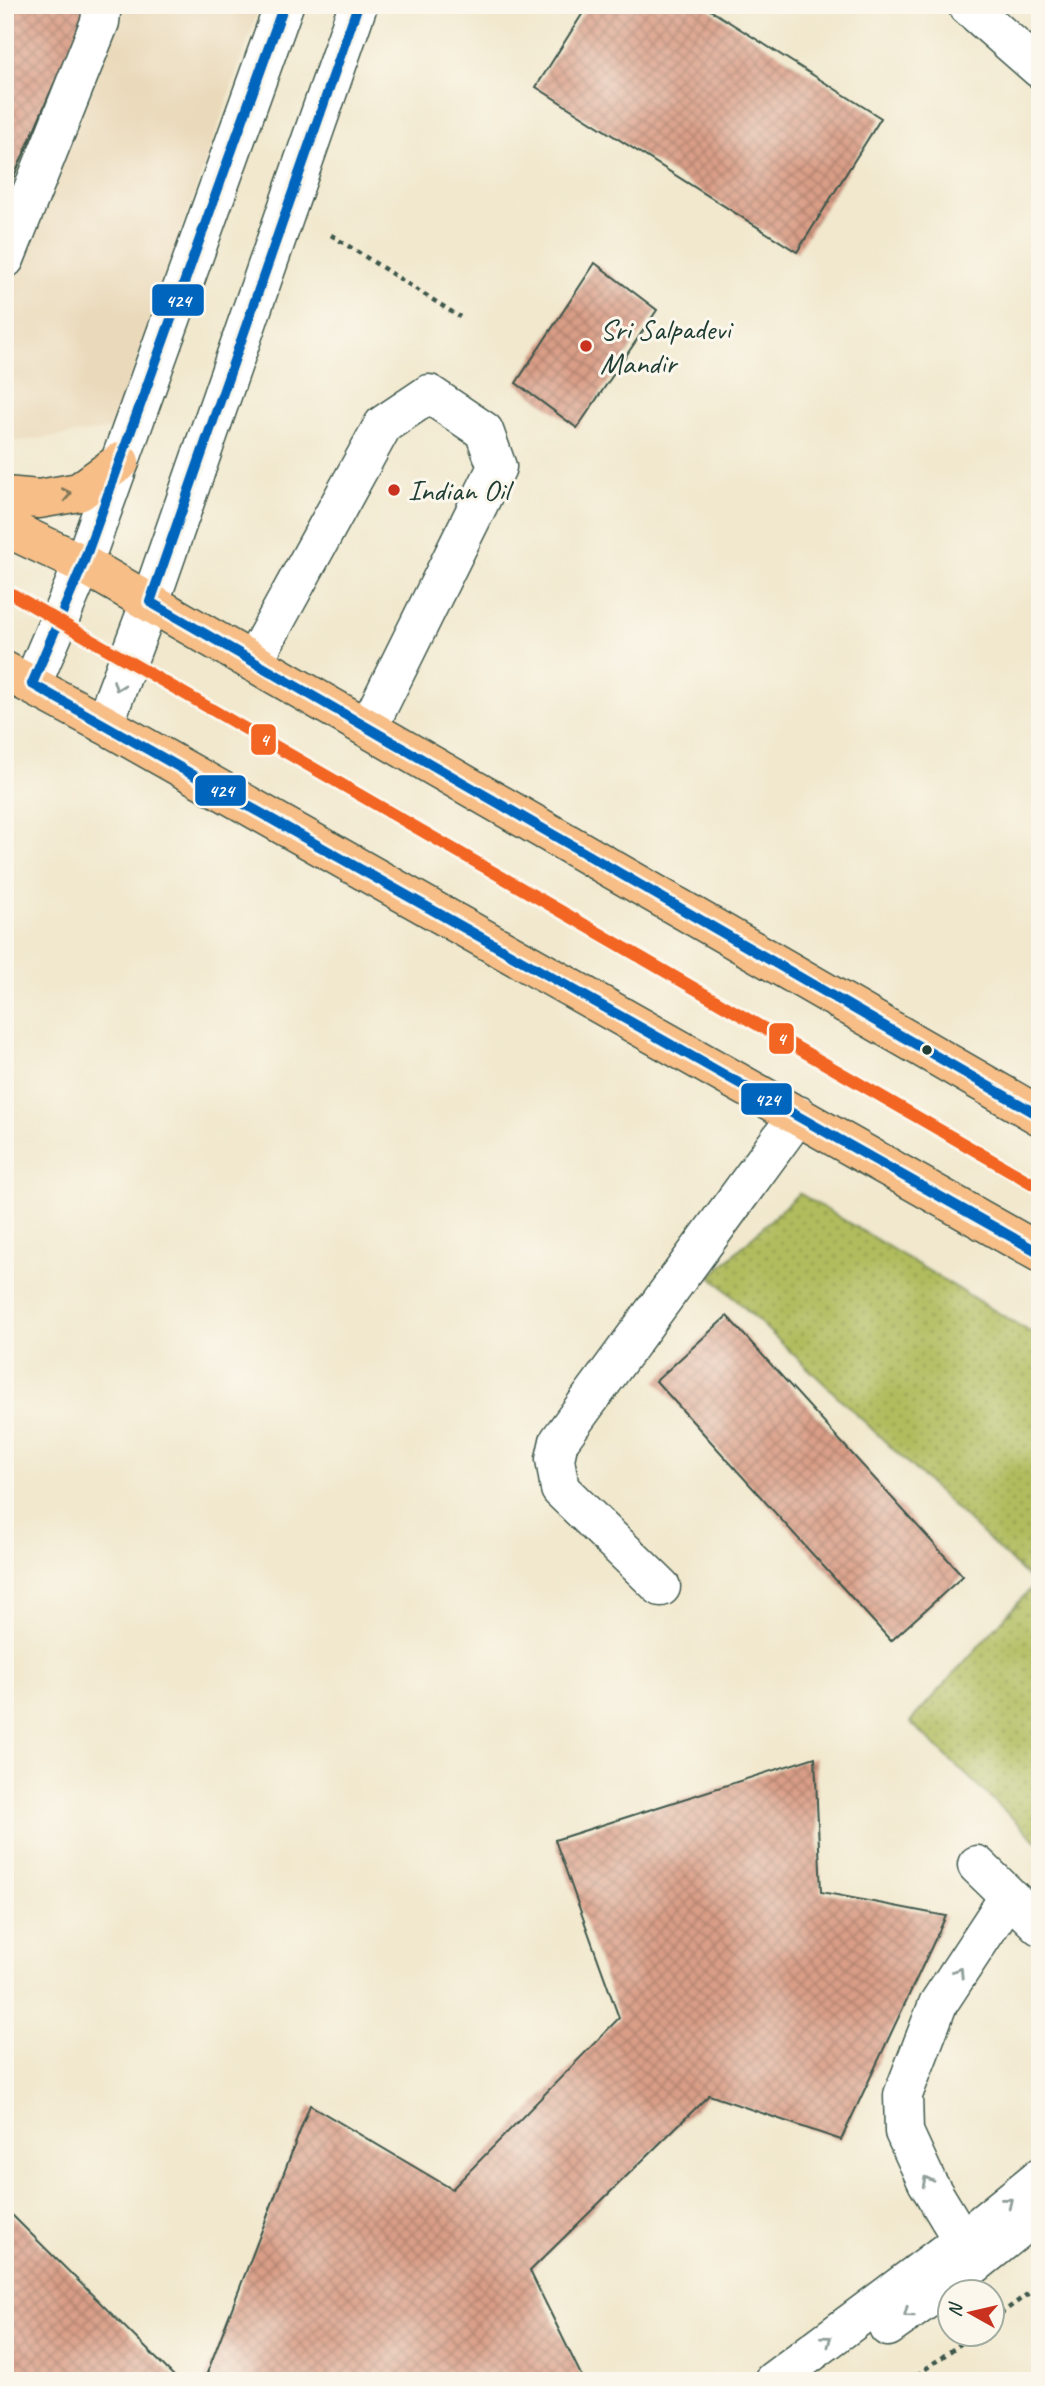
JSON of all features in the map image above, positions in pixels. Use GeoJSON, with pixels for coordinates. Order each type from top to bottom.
{"type":"FeatureCollection","features":[{"type":"Feature","properties":{"kind":"main road"},"geometry":{"type":"LineString","coordinates":[[5,496],[38,499],[79,492],[120,462]]}},
{"type":"Feature","properties":{"kind":"main road"},"geometry":{"type":"LineString","coordinates":[[5,527],[83,564],[150,602],[1040,1116]]}},
{"type":"Feature","properties":{"kind":"main road"},"geometry":{"type":"LineString","coordinates":[[19,678],[1040,1253]]}},
{"type":"Feature","properties":{"kind":"street"},"geometry":{"type":"LineString","coordinates":[[5,259],[100,22],[102,5]]}},
{"type":"Feature","properties":{"kind":"street"},"geometry":{"type":"LineString","coordinates":[[19,678],[83,564],[284,5]]}},
{"type":"Feature","properties":{"kind":"street"},"geometry":{"type":"LineString","coordinates":[[104,724],[150,602],[358,5]]}},
{"type":"Feature","properties":{"kind":"street"},"geometry":{"type":"LineString","coordinates":[[967,5],[1040,69]]}},
{"type":"Feature","properties":{"kind":"street"},"geometry":{"type":"LineString","coordinates":[[253,662],[383,425],[429,394],[484,431],[497,467],[368,728]]}},
{"type":"Feature","properties":{"kind":"street"},"geometry":{"type":"LineString","coordinates":[[661,1587],[560,1489],[555,1459],[559,1441],[798,1115]]}},
{"type":"Feature","properties":{"kind":"street"},"geometry":{"type":"LineString","coordinates":[[977,1865],[1040,1926]]}},
{"type":"Feature","properties":{"kind":"street"},"geometry":{"type":"LineString","coordinates":[[970,2251],[927,2182],[904,2132],[903,2095],[938,2004],[1009,1896]]}},
{"type":"Feature","properties":{"kind":"street"},"geometry":{"type":"LineString","coordinates":[[814,2381],[970,2251],[1040,2177]]}},
{"type":"Feature","properties":{"kind":"street"},"geometry":{"type":"LineString","coordinates":[[773,2381],[970,2251],[1040,2213]]}},
{"type":"Feature","properties":{"kind":"path"},"geometry":{"type":"LineString","coordinates":[[288,208],[460,317]]}},
{"type":"Feature","properties":{"kind":"path"},"geometry":{"type":"LineString","coordinates":[[1006,2310],[1040,2285]]}},
{"type":"Feature","properties":{"kind":"path"},"geometry":{"type":"LineString","coordinates":[[909,2381],[954,2348]]}},
{"type":"Feature","properties":{"kind":"shaded area"},"geometry":{"type":"Polygon","coordinates":[[[5,5],[260,5],[113,429],[5,443],[5,5]]]}},
{"type":"Feature","properties":{"kind":"green space"},"geometry":{"type":"Polygon","coordinates":[[[799,1193],[1040,1338],[1040,1844],[910,1722],[1035,1584],[711,1276],[799,1193]]]}},
{"type":"Feature","properties":{"kind":"building"},"geometry":{"type":"Polygon","coordinates":[[[5,5],[74,5],[86,10],[5,197],[5,5]]]}},
{"type":"Feature","properties":{"kind":"building"},"geometry":{"type":"Polygon","coordinates":[[[588,5],[702,5],[881,118],[797,252],[536,87],[588,5]]]}},
{"type":"Feature","properties":{"kind":"building","name":"Sri Salpadevi Mandir"},"geometry":{"type":"Polygon","coordinates":[[[595,263],[657,310],[577,428],[516,383],[595,263]]]}},
{"type":"Feature","properties":{"kind":"building"},"geometry":{"type":"Polygon","coordinates":[[[727,1316],[963,1576],[891,1641],[656,1381],[727,1316]]]}},
{"type":"Feature","properties":{"kind":"building"},"geometry":{"type":"Polygon","coordinates":[[[815,1757],[821,1892],[946,1916],[841,2140],[709,2095],[530,2271],[584,2381],[204,2381],[310,2105],[452,2189],[619,2018],[555,1840],[815,1757]]]}},
{"type":"Feature","properties":{"kind":"building"},"geometry":{"type":"Polygon","coordinates":[[[5,2208],[179,2381],[5,2381],[5,2208]]]}},
{"type":"Feature","properties":{"kind":"transit line","name":"424"},"geometry":{"type":"LineString","coordinates":[[284,5],[83,564],[32,684],[1040,1253]]}},
{"type":"Feature","properties":{"kind":"transit line","name":"424"},"geometry":{"type":"LineString","coordinates":[[358,5],[150,602],[1040,1116]]}},
{"type":"Feature","properties":{"kind":"transit line","name":"4"},"geometry":{"type":"LineString","coordinates":[[5,590],[1040,1188]]}},
{"type":"Feature","properties":{"kind":"place","name":"Sri Salpadevi Mandir"},"geometry":{"type":"Point","coordinates":[586,346]}},
{"type":"Feature","properties":{"kind":"place","name":"Indian Oil"},"geometry":{"type":"Point","coordinates":[394,490]}}]}
